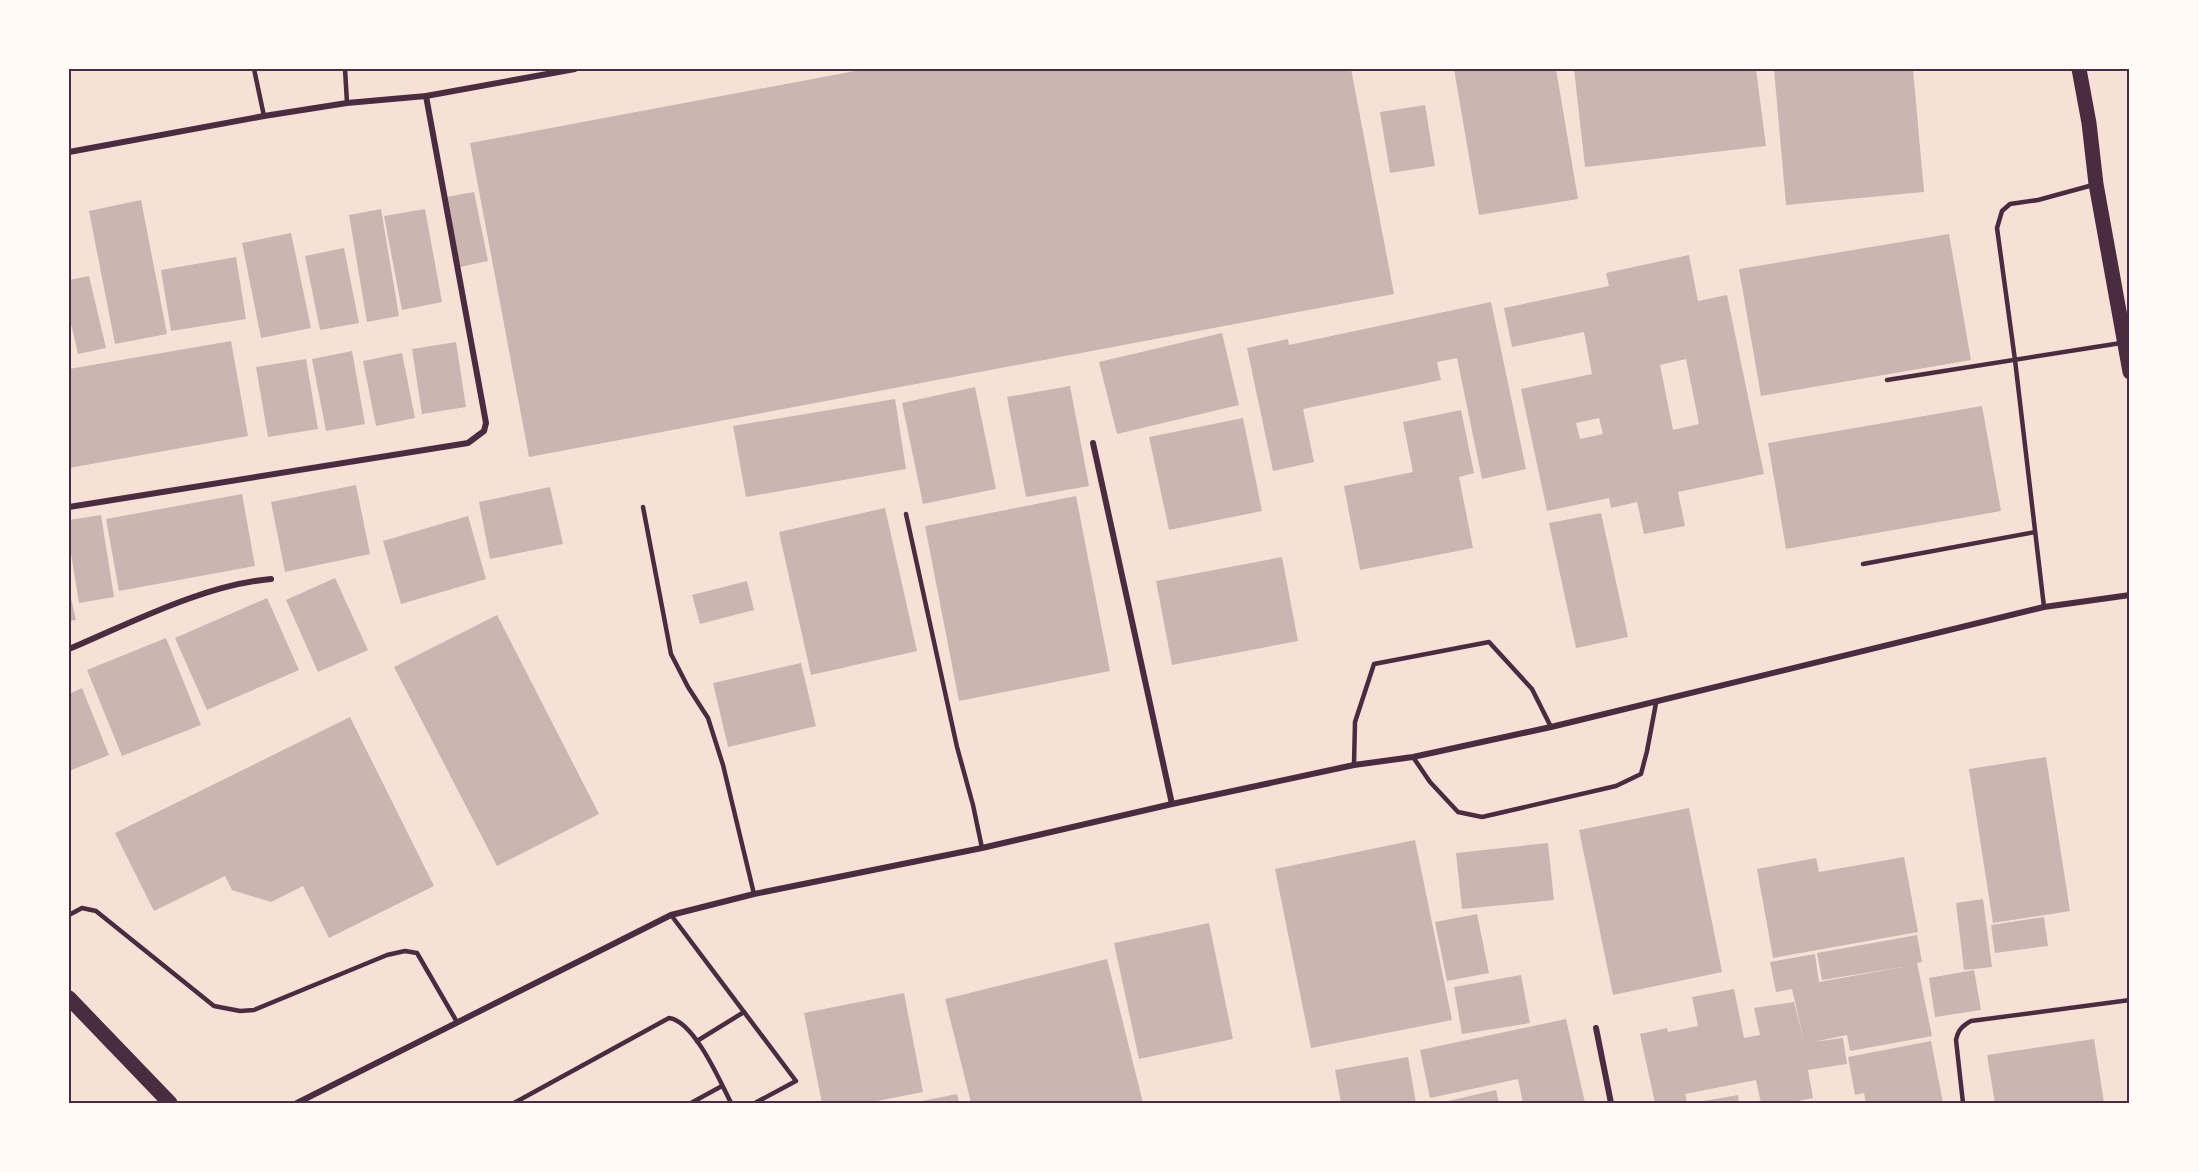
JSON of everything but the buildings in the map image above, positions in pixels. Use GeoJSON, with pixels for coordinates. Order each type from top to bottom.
{"type":"FeatureCollection","features":[{"type":"Feature","properties":{"kind":"main road"},"geometry":{"type":"LineString","coordinates":[[2079,69],[2089,123],[2096,184],[2130,372]]}},
{"type":"Feature","properties":{"kind":"main road"},"geometry":{"type":"LineString","coordinates":[[69,998],[170,1103]]}},
{"type":"Feature","properties":{"kind":"street"},"geometry":{"type":"LineString","coordinates":[[69,152],[264,116],[347,103],[426,96],[575,69]]}},
{"type":"Feature","properties":{"kind":"street"},"geometry":{"type":"LineString","coordinates":[[69,507],[468,443],[484,431],[486,423],[426,96]]}},
{"type":"Feature","properties":{"kind":"street"},"geometry":{"type":"LineString","coordinates":[[1093,442],[1172,804]]}},
{"type":"Feature","properties":{"kind":"street"},"geometry":{"type":"LineString","coordinates":[[69,649],[199,595],[250,581],[271,579]]}},
{"type":"Feature","properties":{"kind":"street"},"geometry":{"type":"LineString","coordinates":[[297,1103],[671,915],[754,894],[982,848],[1354,765],[1413,757],[1551,728],[2044,607],[2130,596]]}},
{"type":"Feature","properties":{"kind":"street"},"geometry":{"type":"LineString","coordinates":[[1596,1028],[1611,1103]]}},
{"type":"Feature","properties":{"kind":"lane"},"geometry":{"type":"LineString","coordinates":[[254,69],[264,116]]}},
{"type":"Feature","properties":{"kind":"lane"},"geometry":{"type":"LineString","coordinates":[[345,69],[347,103]]}},
{"type":"Feature","properties":{"kind":"lane"},"geometry":{"type":"LineString","coordinates":[[2044,607],[1997,228],[1998,218],[2010,204],[2038,200],[2096,184]]}},
{"type":"Feature","properties":{"kind":"lane"},"geometry":{"type":"LineString","coordinates":[[1887,380],[2126,343]]}},
{"type":"Feature","properties":{"kind":"lane"},"geometry":{"type":"LineString","coordinates":[[643,507],[670,654],[708,718],[723,765],[754,894]]}},
{"type":"Feature","properties":{"kind":"lane"},"geometry":{"type":"LineString","coordinates":[[906,514],[957,747],[982,848]]}},
{"type":"Feature","properties":{"kind":"lane"},"geometry":{"type":"LineString","coordinates":[[1863,564],[2036,532]]}},
{"type":"Feature","properties":{"kind":"lane"},"geometry":{"type":"LineString","coordinates":[[1354,765],[1355,722],[1374,664],[1466,646],[1489,642],[1532,689],[1551,728]]}},
{"type":"Feature","properties":{"kind":"lane"},"geometry":{"type":"LineString","coordinates":[[1413,757],[1430,782],[1458,812],[1482,817],[1616,786],[1641,774],[1656,703]]}},
{"type":"Feature","properties":{"kind":"lane"},"geometry":{"type":"LineString","coordinates":[[69,915],[82,908],[96,911],[214,1006],[226,1009],[254,1010],[387,955],[405,951],[417,952],[457,1022]]}},
{"type":"Feature","properties":{"kind":"lane"},"geometry":{"type":"LineString","coordinates":[[671,915],[796,1081],[755,1103]]}},
{"type":"Feature","properties":{"kind":"lane"},"geometry":{"type":"LineString","coordinates":[[1963,1103],[1956,1041],[1962,1026],[1971,1021],[2130,1000]]}},
{"type":"Feature","properties":{"kind":"lane"},"geometry":{"type":"LineString","coordinates":[[697,1041],[744,1012]]}},
{"type":"Feature","properties":{"kind":"lane"},"geometry":{"type":"LineString","coordinates":[[514,1103],[669,1018],[676,1019],[685,1025],[697,1041],[731,1103]]}},
{"type":"Feature","properties":{"kind":"lane"},"geometry":{"type":"LineString","coordinates":[[691,1103],[722,1086]]}}]}
